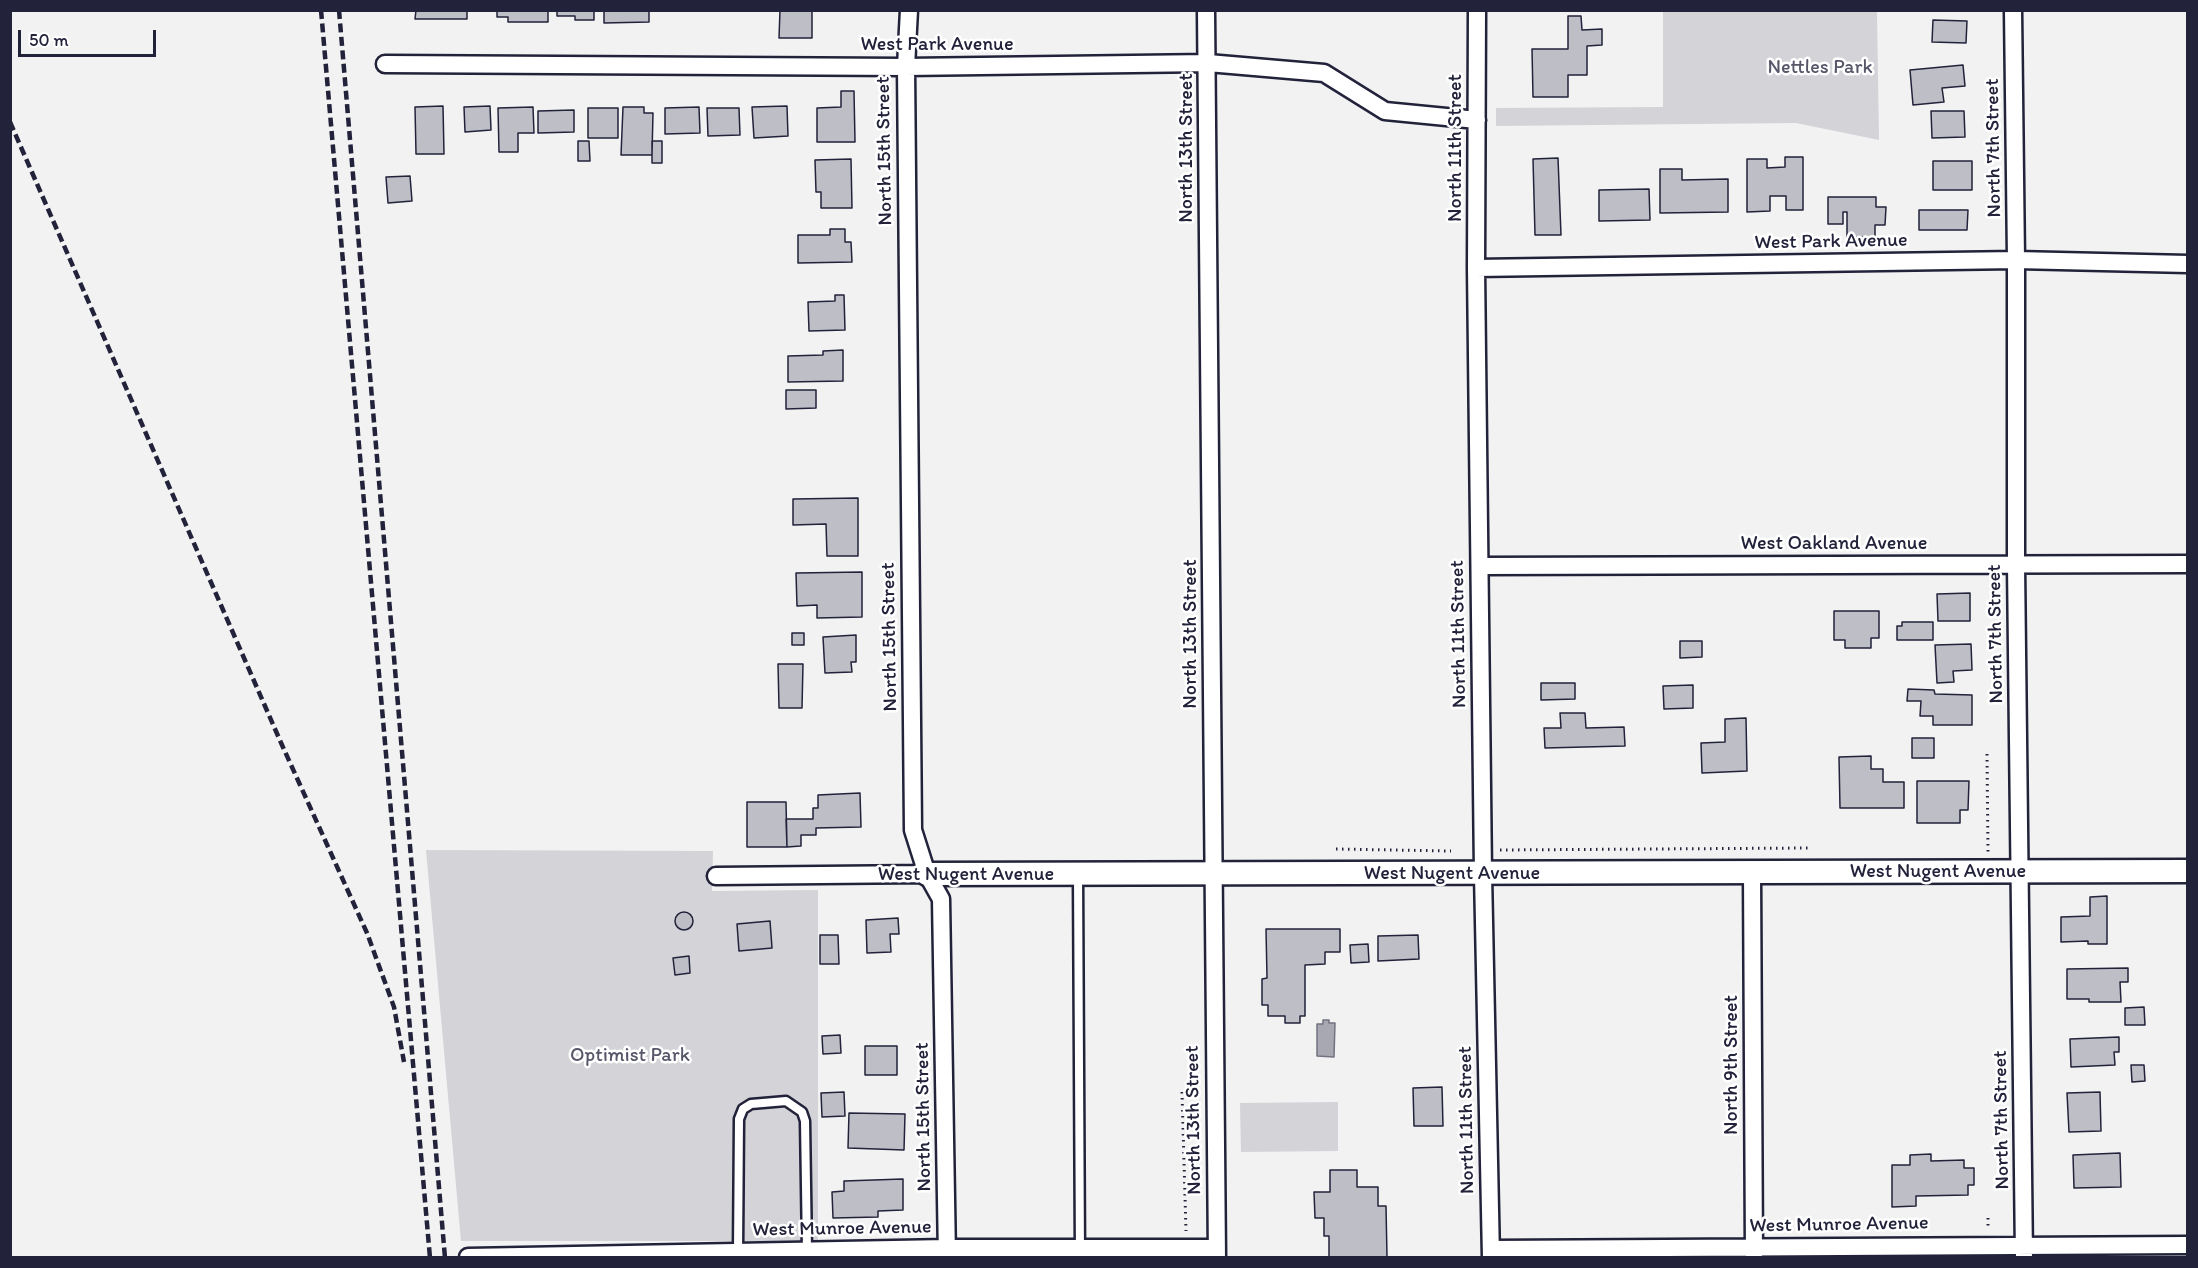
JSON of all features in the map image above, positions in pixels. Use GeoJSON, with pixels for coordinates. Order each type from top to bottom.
{"type":"FeatureCollection","features":[{"type":"Feature","properties":{"kind":"street","name":"North 15th Street"},"geometry":{"type":"LineString","coordinates":[[909,10],[906,67],[913,830],[927,874],[941,899],[947,1253]]}},
{"type":"Feature","properties":{"kind":"street","name":"North 13th Street"},"geometry":{"type":"LineString","coordinates":[[1206,10],[1216,1253]]}},
{"type":"Feature","properties":{"kind":"street","name":"North 11th Street"},"geometry":{"type":"LineString","coordinates":[[1477,10],[1476,268],[1483,874],[1491,1253]]}},
{"type":"Feature","properties":{"kind":"street","name":"North 7th Street"},"geometry":{"type":"LineString","coordinates":[[2013,10],[2016,565],[2024,1251]]}},
{"type":"Feature","properties":{"kind":"street","name":"West Park Avenue"},"geometry":{"type":"LineString","coordinates":[[385,64],[906,67],[1208,63],[1324,73],[1385,111],[1477,120]]}},
{"type":"Feature","properties":{"kind":"street","name":"West Park Avenue"},"geometry":{"type":"LineString","coordinates":[[1476,268],[2016,260],[2187,264]]}},
{"type":"Feature","properties":{"kind":"street","name":"West Oakland Avenue"},"geometry":{"type":"LineString","coordinates":[[1480,566],[2187,564]]}},
{"type":"Feature","properties":{"kind":"street","name":"West Nugent Avenue"},"geometry":{"type":"LineString","coordinates":[[716,876],[2187,871]]}},
{"type":"Feature","properties":{"kind":"street","name":"North 9th Street"},"geometry":{"type":"LineString","coordinates":[[1752,873],[1754,1252]]}},
{"type":"Feature","properties":{"kind":"street","name":"West Munroe Avenue"},"geometry":{"type":"LineString","coordinates":[[1491,1253],[2024,1251],[2187,1245]]}},
{"type":"Feature","properties":{"kind":"street","name":"West Munroe Avenue"},"geometry":{"type":"LineString","coordinates":[[468,1257],[691,1255],[807,1251],[1216,1253]]}},
{"type":"Feature","properties":{"kind":"lane"},"geometry":{"type":"LineString","coordinates":[[1078,875],[1080,1253]]}},
{"type":"Feature","properties":{"kind":"lane"},"geometry":{"type":"LineString","coordinates":[[738,1252],[739,1119],[743,1109],[751,1104],[786,1101],[802,1112],[805,1121],[807,1251]]}},
{"type":"Feature","properties":{"kind":"path"},"geometry":{"type":"LineString","coordinates":[[1987,754],[1988,848]]}},
{"type":"Feature","properties":{"kind":"path"},"geometry":{"type":"LineString","coordinates":[[1495,850],[1808,848]]}},
{"type":"Feature","properties":{"kind":"path"},"geometry":{"type":"LineString","coordinates":[[1336,849],[1452,850]]}},
{"type":"Feature","properties":{"kind":"path"},"geometry":{"type":"LineString","coordinates":[[1182,1092],[1186,1235]]}},
{"type":"Feature","properties":{"kind":"path"},"geometry":{"type":"LineString","coordinates":[[1988,1218],[1988,1232]]}},
{"type":"Feature","properties":{"kind":"green space","name":"Nettles Park"},"geometry":{"type":"Polygon","coordinates":[[[1663,11],[1877,11],[1879,140],[1796,123],[1496,126],[1496,108],[1663,107],[1663,11]]]}},
{"type":"Feature","properties":{"kind":"green space","name":"Optimist Park"},"geometry":{"type":"Polygon","coordinates":[[[426,850],[713,851],[712,891],[818,890],[818,1241],[461,1241],[426,850]]]}},
{"type":"Feature","properties":{"kind":"green space"},"geometry":{"type":"Polygon","coordinates":[[[1338,1102],[1338,1151],[1241,1152],[1240,1103],[1338,1102]]]}},
{"type":"Feature","properties":{"kind":"shaded area"},"geometry":{"type":"Polygon","coordinates":[[[1323,1020],[1335,1023],[1334,1057],[1317,1056],[1317,1024],[1323,1024],[1323,1020]]]}},
{"type":"Feature","properties":{"kind":"building"},"geometry":{"type":"Polygon","coordinates":[[[416,10],[467,10],[467,19],[415,19],[416,10]]]}},
{"type":"Feature","properties":{"kind":"building"},"geometry":{"type":"Polygon","coordinates":[[[497,10],[548,10],[548,22],[508,22],[508,17],[497,17],[497,10]]]}},
{"type":"Feature","properties":{"kind":"building"},"geometry":{"type":"Polygon","coordinates":[[[557,10],[594,10],[594,20],[575,20],[575,16],[557,16],[557,10]]]}},
{"type":"Feature","properties":{"kind":"building"},"geometry":{"type":"Polygon","coordinates":[[[604,10],[649,10],[649,22],[604,23],[604,10]]]}},
{"type":"Feature","properties":{"kind":"building"},"geometry":{"type":"Polygon","coordinates":[[[780,10],[812,10],[812,38],[779,38],[780,10]]]}},
{"type":"Feature","properties":{"kind":"building"},"geometry":{"type":"Polygon","coordinates":[[[1568,16],[1581,16],[1582,30],[1602,29],[1602,45],[1587,46],[1587,75],[1568,75],[1568,97],[1533,97],[1532,49],[1568,49],[1568,16]]]}},
{"type":"Feature","properties":{"kind":"building"},"geometry":{"type":"Polygon","coordinates":[[[1933,20],[1967,21],[1966,43],[1932,42],[1933,20]]]}},
{"type":"Feature","properties":{"kind":"building"},"geometry":{"type":"Polygon","coordinates":[[[1963,65],[1965,86],[1942,88],[1944,102],[1913,105],[1910,70],[1963,65]]]}},
{"type":"Feature","properties":{"kind":"building"},"geometry":{"type":"Polygon","coordinates":[[[841,91],[854,91],[855,142],[817,142],[817,108],[841,107],[841,91]]]}},
{"type":"Feature","properties":{"kind":"building"},"geometry":{"type":"Polygon","coordinates":[[[443,106],[444,154],[416,154],[415,107],[443,106]]]}},
{"type":"Feature","properties":{"kind":"building"},"geometry":{"type":"Polygon","coordinates":[[[490,106],[491,130],[465,132],[464,107],[490,106]]]}},
{"type":"Feature","properties":{"kind":"building"},"geometry":{"type":"Polygon","coordinates":[[[787,106],[788,136],[754,138],[752,107],[787,106]]]}},
{"type":"Feature","properties":{"kind":"building"},"geometry":{"type":"Polygon","coordinates":[[[533,107],[534,133],[518,133],[518,152],[499,152],[498,108],[533,107]]]}},
{"type":"Feature","properties":{"kind":"building"},"geometry":{"type":"Polygon","coordinates":[[[623,107],[644,107],[644,113],[653,113],[652,155],[621,155],[623,107]]]}},
{"type":"Feature","properties":{"kind":"building"},"geometry":{"type":"Polygon","coordinates":[[[699,107],[700,133],[665,134],[665,108],[699,107]]]}},
{"type":"Feature","properties":{"kind":"building"},"geometry":{"type":"Polygon","coordinates":[[[588,108],[618,108],[618,138],[588,138],[588,108]]]}},
{"type":"Feature","properties":{"kind":"building"},"geometry":{"type":"Polygon","coordinates":[[[707,108],[739,108],[740,135],[708,136],[707,108]]]}},
{"type":"Feature","properties":{"kind":"building"},"geometry":{"type":"Polygon","coordinates":[[[574,110],[574,132],[538,133],[538,111],[574,110]]]}},
{"type":"Feature","properties":{"kind":"building"},"geometry":{"type":"Polygon","coordinates":[[[1931,111],[1964,111],[1965,137],[1932,138],[1931,111]]]}},
{"type":"Feature","properties":{"kind":"building"},"geometry":{"type":"Polygon","coordinates":[[[578,141],[589,141],[590,161],[578,161],[578,141]]]}},
{"type":"Feature","properties":{"kind":"building"},"geometry":{"type":"Polygon","coordinates":[[[652,141],[662,141],[662,163],[652,163],[652,141]]]}},
{"type":"Feature","properties":{"kind":"building"},"geometry":{"type":"Polygon","coordinates":[[[1785,157],[1803,157],[1803,210],[1786,210],[1786,196],[1770,196],[1770,211],[1747,212],[1747,159],[1767,159],[1767,168],[1785,167],[1785,157]]]}},
{"type":"Feature","properties":{"kind":"building"},"geometry":{"type":"Polygon","coordinates":[[[1558,158],[1561,235],[1535,235],[1533,159],[1558,158]]]}},
{"type":"Feature","properties":{"kind":"building"},"geometry":{"type":"Polygon","coordinates":[[[851,159],[852,208],[821,208],[821,192],[816,192],[815,160],[851,159]]]}},
{"type":"Feature","properties":{"kind":"building"},"geometry":{"type":"Polygon","coordinates":[[[1933,161],[1972,161],[1972,190],[1933,190],[1933,161]]]}},
{"type":"Feature","properties":{"kind":"building"},"geometry":{"type":"Polygon","coordinates":[[[1660,169],[1682,169],[1682,180],[1728,179],[1728,212],[1660,213],[1660,169]]]}},
{"type":"Feature","properties":{"kind":"building"},"geometry":{"type":"Polygon","coordinates":[[[410,176],[412,201],[388,203],[386,177],[410,176]]]}},
{"type":"Feature","properties":{"kind":"building"},"geometry":{"type":"Polygon","coordinates":[[[1649,189],[1650,220],[1599,221],[1599,190],[1649,189]]]}},
{"type":"Feature","properties":{"kind":"building"},"geometry":{"type":"Polygon","coordinates":[[[1828,197],[1876,197],[1876,207],[1886,207],[1885,225],[1875,225],[1875,237],[1847,237],[1847,212],[1843,212],[1843,224],[1828,224],[1828,197]]]}},
{"type":"Feature","properties":{"kind":"building"},"geometry":{"type":"Polygon","coordinates":[[[1919,210],[1968,210],[1967,230],[1919,230],[1919,210]]]}},
{"type":"Feature","properties":{"kind":"building"},"geometry":{"type":"Polygon","coordinates":[[[830,229],[845,229],[845,242],[851,242],[852,262],[798,263],[798,235],[830,235],[830,229]]]}},
{"type":"Feature","properties":{"kind":"building"},"geometry":{"type":"Polygon","coordinates":[[[835,295],[844,295],[845,330],[809,331],[808,302],[835,301],[835,295]]]}},
{"type":"Feature","properties":{"kind":"building"},"geometry":{"type":"Polygon","coordinates":[[[843,350],[843,381],[788,382],[788,356],[823,355],[823,351],[843,350]]]}},
{"type":"Feature","properties":{"kind":"building"},"geometry":{"type":"Polygon","coordinates":[[[786,390],[816,390],[816,408],[786,409],[786,390]]]}},
{"type":"Feature","properties":{"kind":"building"},"geometry":{"type":"Polygon","coordinates":[[[858,498],[858,556],[827,556],[826,524],[793,525],[793,499],[858,498]]]}},
{"type":"Feature","properties":{"kind":"building"},"geometry":{"type":"Polygon","coordinates":[[[862,572],[862,617],[817,618],[817,605],[797,606],[796,573],[862,572]]]}},
{"type":"Feature","properties":{"kind":"building"},"geometry":{"type":"Polygon","coordinates":[[[1970,593],[1970,621],[1938,621],[1937,594],[1970,593]]]}},
{"type":"Feature","properties":{"kind":"building"},"geometry":{"type":"Polygon","coordinates":[[[1834,611],[1879,611],[1879,638],[1871,638],[1871,648],[1845,648],[1845,640],[1834,640],[1834,611]]]}},
{"type":"Feature","properties":{"kind":"building"},"geometry":{"type":"Polygon","coordinates":[[[1902,622],[1933,622],[1933,640],[1897,640],[1897,626],[1902,626],[1902,622]]]}},
{"type":"Feature","properties":{"kind":"building"},"geometry":{"type":"Polygon","coordinates":[[[792,633],[804,633],[804,645],[792,645],[792,633]]]}},
{"type":"Feature","properties":{"kind":"building"},"geometry":{"type":"Polygon","coordinates":[[[856,635],[856,662],[851,662],[852,672],[825,673],[823,637],[856,635]]]}},
{"type":"Feature","properties":{"kind":"building"},"geometry":{"type":"Polygon","coordinates":[[[1680,641],[1702,641],[1702,657],[1680,658],[1680,641]]]}},
{"type":"Feature","properties":{"kind":"building"},"geometry":{"type":"Polygon","coordinates":[[[1971,644],[1972,670],[1953,671],[1954,682],[1937,683],[1935,645],[1971,644]]]}},
{"type":"Feature","properties":{"kind":"building"},"geometry":{"type":"Polygon","coordinates":[[[778,664],[803,664],[802,708],[779,708],[778,664]]]}},
{"type":"Feature","properties":{"kind":"building"},"geometry":{"type":"Polygon","coordinates":[[[1541,683],[1575,683],[1575,699],[1541,700],[1541,683]]]}},
{"type":"Feature","properties":{"kind":"building"},"geometry":{"type":"Polygon","coordinates":[[[1693,685],[1693,708],[1664,709],[1663,686],[1693,685]]]}},
{"type":"Feature","properties":{"kind":"building"},"geometry":{"type":"Polygon","coordinates":[[[1908,689],[1934,690],[1935,694],[1972,695],[1972,725],[1933,725],[1933,716],[1920,716],[1921,701],[1907,701],[1908,689]]]}},
{"type":"Feature","properties":{"kind":"building"},"geometry":{"type":"Polygon","coordinates":[[[1560,713],[1585,713],[1586,728],[1624,727],[1625,746],[1545,748],[1544,728],[1561,728],[1560,713]]]}},
{"type":"Feature","properties":{"kind":"building"},"geometry":{"type":"Polygon","coordinates":[[[1746,718],[1747,771],[1702,773],[1701,743],[1725,742],[1725,719],[1746,718]]]}},
{"type":"Feature","properties":{"kind":"building"},"geometry":{"type":"Polygon","coordinates":[[[1912,738],[1934,738],[1934,758],[1912,758],[1912,738]]]}},
{"type":"Feature","properties":{"kind":"building"},"geometry":{"type":"Polygon","coordinates":[[[1871,756],[1871,769],[1883,769],[1883,782],[1904,782],[1904,808],[1840,808],[1839,757],[1871,756]]]}},
{"type":"Feature","properties":{"kind":"building"},"geometry":{"type":"Polygon","coordinates":[[[1917,781],[1969,781],[1968,810],[1960,810],[1960,823],[1917,823],[1917,781]]]}},
{"type":"Feature","properties":{"kind":"building"},"geometry":{"type":"Polygon","coordinates":[[[860,793],[861,827],[816,828],[816,835],[801,835],[801,846],[787,847],[786,819],[813,819],[813,808],[818,808],[818,795],[860,793]]]}},
{"type":"Feature","properties":{"kind":"building"},"geometry":{"type":"Polygon","coordinates":[[[747,802],[786,802],[787,847],[747,847],[747,802]]]}},
{"type":"Feature","properties":{"kind":"building"},"geometry":{"type":"Polygon","coordinates":[[[2107,896],[2107,944],[2088,944],[2088,941],[2061,942],[2061,917],[2090,916],[2090,897],[2107,896]]]}},
{"type":"Feature","properties":{"kind":"building"},"geometry":{"type":"Polygon","coordinates":[[[684,912],[690,915],[693,921],[690,927],[684,930],[678,927],[675,921],[678,915],[684,912]]]}},
{"type":"Feature","properties":{"kind":"building"},"geometry":{"type":"Polygon","coordinates":[[[898,918],[899,934],[890,934],[891,952],[867,953],[866,920],[898,918]]]}},
{"type":"Feature","properties":{"kind":"building"},"geometry":{"type":"Polygon","coordinates":[[[770,921],[772,948],[739,951],[737,924],[770,921]]]}},
{"type":"Feature","properties":{"kind":"building"},"geometry":{"type":"Polygon","coordinates":[[[1266,929],[1340,929],[1340,952],[1325,952],[1325,964],[1305,965],[1305,1016],[1300,1016],[1300,1023],[1285,1023],[1285,1016],[1268,1016],[1268,1005],[1262,1005],[1262,979],[1267,978],[1266,929]]]}},
{"type":"Feature","properties":{"kind":"building"},"geometry":{"type":"Polygon","coordinates":[[[820,935],[838,935],[839,964],[820,964],[820,935]]]}},
{"type":"Feature","properties":{"kind":"building"},"geometry":{"type":"Polygon","coordinates":[[[1418,935],[1419,959],[1378,961],[1378,936],[1418,935]]]}},
{"type":"Feature","properties":{"kind":"building"},"geometry":{"type":"Polygon","coordinates":[[[1368,944],[1369,962],[1351,963],[1350,945],[1368,944]]]}},
{"type":"Feature","properties":{"kind":"building"},"geometry":{"type":"Polygon","coordinates":[[[689,956],[690,973],[675,975],[673,958],[689,956]]]}},
{"type":"Feature","properties":{"kind":"building"},"geometry":{"type":"Polygon","coordinates":[[[2128,968],[2128,982],[2120,982],[2121,1002],[2067,999],[2067,969],[2128,968]]]}},
{"type":"Feature","properties":{"kind":"building"},"geometry":{"type":"Polygon","coordinates":[[[2144,1007],[2145,1025],[2125,1025],[2125,1008],[2144,1007]]]}},
{"type":"Feature","properties":{"kind":"building"},"geometry":{"type":"Polygon","coordinates":[[[840,1035],[841,1053],[823,1054],[822,1036],[840,1035]]]}},
{"type":"Feature","properties":{"kind":"building"},"geometry":{"type":"Polygon","coordinates":[[[2119,1037],[2119,1052],[2114,1052],[2115,1065],[2071,1067],[2070,1039],[2119,1037]]]}},
{"type":"Feature","properties":{"kind":"building"},"geometry":{"type":"Polygon","coordinates":[[[865,1046],[897,1046],[897,1075],[865,1075],[865,1046]]]}},
{"type":"Feature","properties":{"kind":"building"},"geometry":{"type":"Polygon","coordinates":[[[2131,1065],[2144,1065],[2145,1081],[2132,1082],[2131,1065]]]}},
{"type":"Feature","properties":{"kind":"building"},"geometry":{"type":"Polygon","coordinates":[[[1442,1087],[1443,1126],[1414,1126],[1413,1088],[1442,1087]]]}},
{"type":"Feature","properties":{"kind":"building"},"geometry":{"type":"Polygon","coordinates":[[[844,1092],[845,1116],[822,1117],[821,1093],[844,1092]]]}},
{"type":"Feature","properties":{"kind":"building"},"geometry":{"type":"Polygon","coordinates":[[[2100,1092],[2101,1131],[2069,1132],[2067,1093],[2100,1092]]]}},
{"type":"Feature","properties":{"kind":"building"},"geometry":{"type":"Polygon","coordinates":[[[849,1113],[905,1114],[904,1150],[848,1148],[849,1113]]]}},
{"type":"Feature","properties":{"kind":"building"},"geometry":{"type":"Polygon","coordinates":[[[2120,1153],[2121,1187],[2074,1188],[2073,1155],[2120,1153]]]}},
{"type":"Feature","properties":{"kind":"building"},"geometry":{"type":"Polygon","coordinates":[[[1931,1154],[1931,1161],[1964,1160],[1964,1168],[1974,1168],[1974,1185],[1968,1185],[1968,1195],[1916,1196],[1916,1206],[1892,1207],[1892,1165],[1910,1165],[1910,1155],[1931,1154]]]}},
{"type":"Feature","properties":{"kind":"building"},"geometry":{"type":"Polygon","coordinates":[[[1330,1170],[1357,1170],[1357,1187],[1378,1187],[1378,1206],[1386,1206],[1387,1257],[1329,1258],[1329,1236],[1324,1236],[1324,1218],[1315,1218],[1314,1192],[1330,1192],[1330,1170]]]}},
{"type":"Feature","properties":{"kind":"building"},"geometry":{"type":"Polygon","coordinates":[[[903,1179],[903,1210],[878,1211],[878,1217],[833,1218],[832,1192],[844,1191],[844,1181],[903,1179]]]}},
{"type":"Feature","properties":{"kind":"railway"},"geometry":{"type":"LineString","coordinates":[[321,10],[430,1258]]}},
{"type":"Feature","properties":{"kind":"railway"},"geometry":{"type":"LineString","coordinates":[[339,10],[445,1258]]}},
{"type":"Feature","properties":{"kind":"railway"},"geometry":{"type":"LineString","coordinates":[[10,122],[282,745],[367,933],[394,1007],[404,1062]]}}]}
